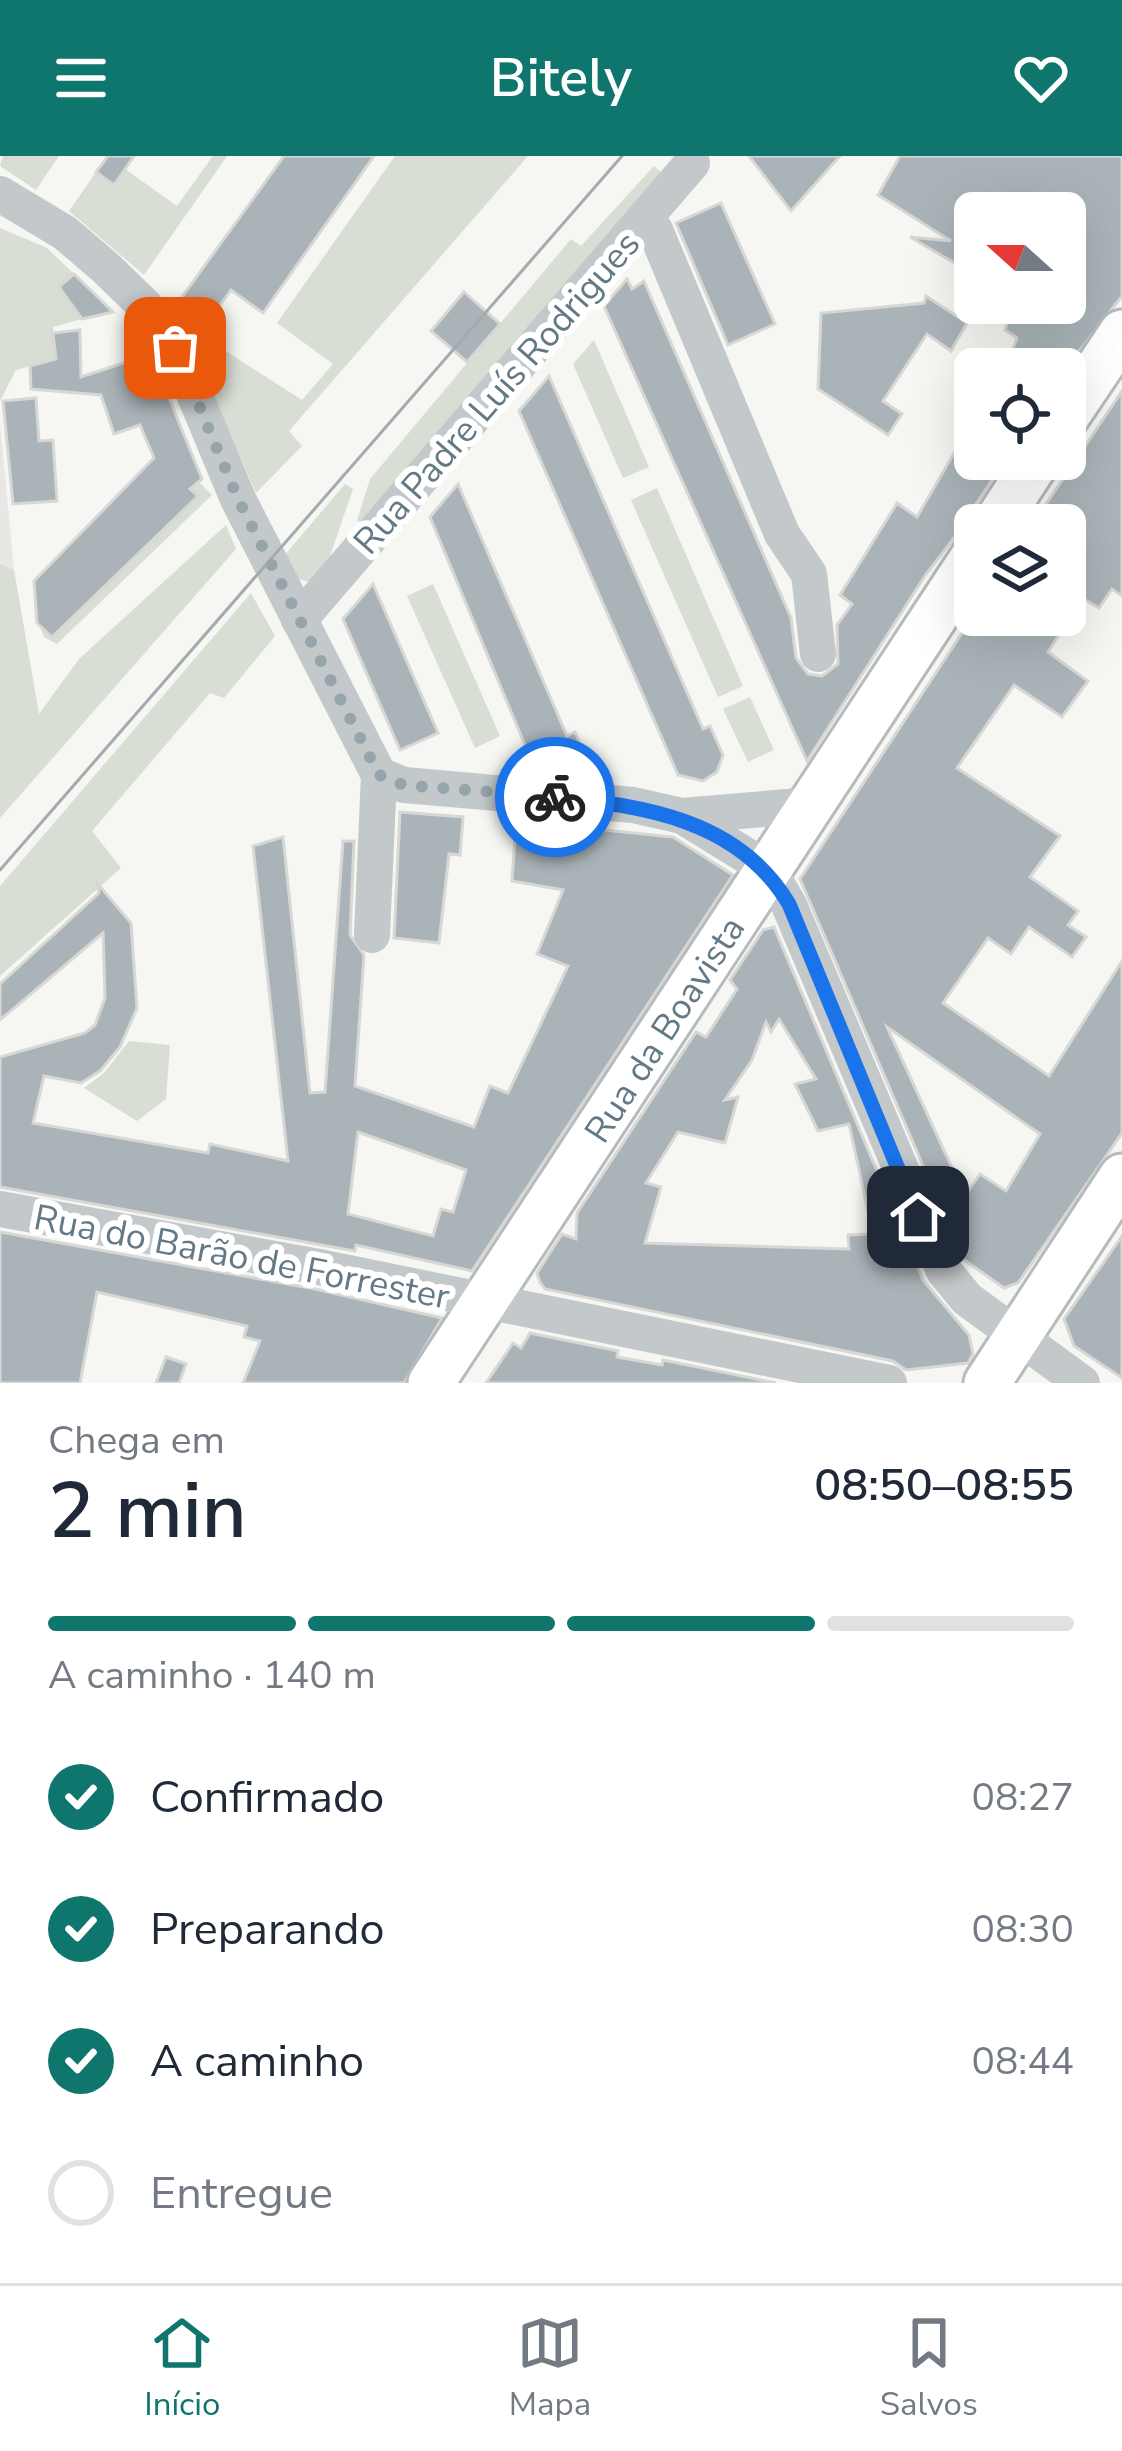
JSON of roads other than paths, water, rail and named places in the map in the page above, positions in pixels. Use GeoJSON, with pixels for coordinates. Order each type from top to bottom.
{"type":"FeatureCollection","features":[{"type":"Feature","properties":{"kind":"main road"},"geometry":{"type":"LineString","coordinates":[[1086,386],[1122,332]]}},
{"type":"Feature","properties":{"kind":"main road","name":"Rua da Boavista"},"geometry":{"type":"LineString","coordinates":[[431,1383],[954,586]]}},
{"type":"Feature","properties":{"kind":"main road"},"geometry":{"type":"LineString","coordinates":[[987,1383],[1020,1336],[1033,1305],[1122,1177]]}},
{"type":"Feature","properties":{"kind":"street","name":"Rua Padre Luís Rodrigues"},"geometry":{"type":"LineString","coordinates":[[298,620],[692,163]]}},
{"type":"Feature","properties":{"kind":"street"},"geometry":{"type":"LineString","coordinates":[[0,194],[64,233],[155,320],[175,348],[238,499],[379,775],[372,934]]}},
{"type":"Feature","properties":{"kind":"street"},"geometry":{"type":"LineString","coordinates":[[655,230],[782,534],[809,574],[818,654]]}},
{"type":"Feature","properties":{"kind":"street"},"geometry":{"type":"LineString","coordinates":[[379,775],[404,785],[633,805],[682,816],[810,805]]}},
{"type":"Feature","properties":{"kind":"street"},"geometry":{"type":"LineString","coordinates":[[682,816],[768,869],[789,904],[937,1258],[967,1299],[1082,1383]]}},
{"type":"Feature","properties":{"kind":"street","name":"Rua do Barão de Forrester"},"geometry":{"type":"LineString","coordinates":[[0,1209],[484,1302],[845,1379],[889,1383]]}},
{"type":"Feature","properties":{"kind":"tram line"},"geometry":{"type":"LineString","coordinates":[[0,870],[622,156]]}}]}
